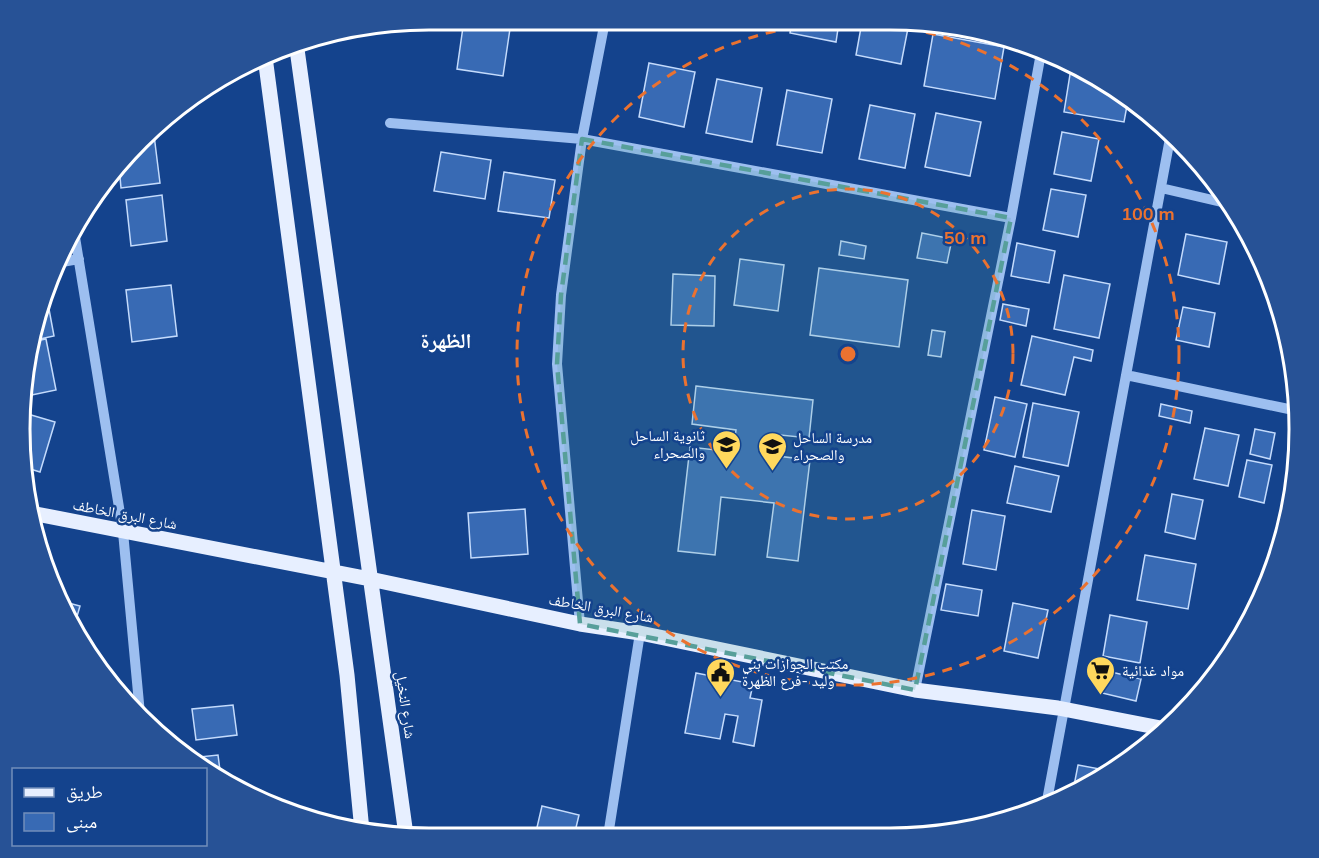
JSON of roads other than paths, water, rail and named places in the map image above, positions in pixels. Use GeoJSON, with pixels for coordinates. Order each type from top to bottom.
{"type":"FeatureCollection","features":[{"type":"Feature","properties":{"kind":"main road","name":"شارع النخيل"},"geometry":{"type":"LineString","coordinates":[[297,52],[405,827]]}},
{"type":"Feature","properties":{"kind":"main road"},"geometry":{"type":"LineString","coordinates":[[267,64],[347,675],[361,822]]}},
{"type":"Feature","properties":{"kind":"main road","name":"شارع البرق الخاطف"},"geometry":{"type":"LineString","coordinates":[[40,515],[370,579],[580,624],[640,633],[915,690],[1063,709],[1155,727]]}},
{"type":"Feature","properties":{"kind":"street"},"geometry":{"type":"LineString","coordinates":[[580,624],[561,437],[557,364],[561,295],[582,139],[602,30]]}},
{"type":"Feature","properties":{"kind":"street"},"geometry":{"type":"LineString","coordinates":[[915,690],[1011,218],[1040,59]]}},
{"type":"Feature","properties":{"kind":"street"},"geometry":{"type":"LineString","coordinates":[[390,123],[582,139],[1011,218]]}},
{"type":"Feature","properties":{"kind":"street"},"geometry":{"type":"LineString","coordinates":[[1048,796],[1169,144]]}},
{"type":"Feature","properties":{"kind":"street"},"geometry":{"type":"LineString","coordinates":[[1161,188],[1218,201]]}},
{"type":"Feature","properties":{"kind":"street"},"geometry":{"type":"LineString","coordinates":[[77,242],[123,532],[140,704]]}},
{"type":"Feature","properties":{"kind":"street"},"geometry":{"type":"LineString","coordinates":[[67,261],[79,258]]}},
{"type":"Feature","properties":{"kind":"street"},"geometry":{"type":"LineString","coordinates":[[1126,375],[1288,409]]}},
{"type":"Feature","properties":{"kind":"street"},"geometry":{"type":"LineString","coordinates":[[609,828],[640,633]]}},
{"type":"Feature","properties":{"kind":"place","name":"ثانوية الساحل والصحراء"},"geometry":{"type":"Point","coordinates":[726,470]}},
{"type":"Feature","properties":{"kind":"place","name":"مدرسة الساحل والصحراء"},"geometry":{"type":"Point","coordinates":[772,472]}},
{"type":"Feature","properties":{"kind":"place","name":"مواد غذائية"},"geometry":{"type":"Point","coordinates":[1101,696]}},
{"type":"Feature","properties":{"kind":"place","name":"مكتب الجوازات بني وليد -فرع الظهرة"},"geometry":{"type":"Point","coordinates":[721,698]}},
{"type":"Feature","properties":{"kind":"district","name":"الظهرة"},"geometry":{"type":"Point","coordinates":[446,340]}}]}
